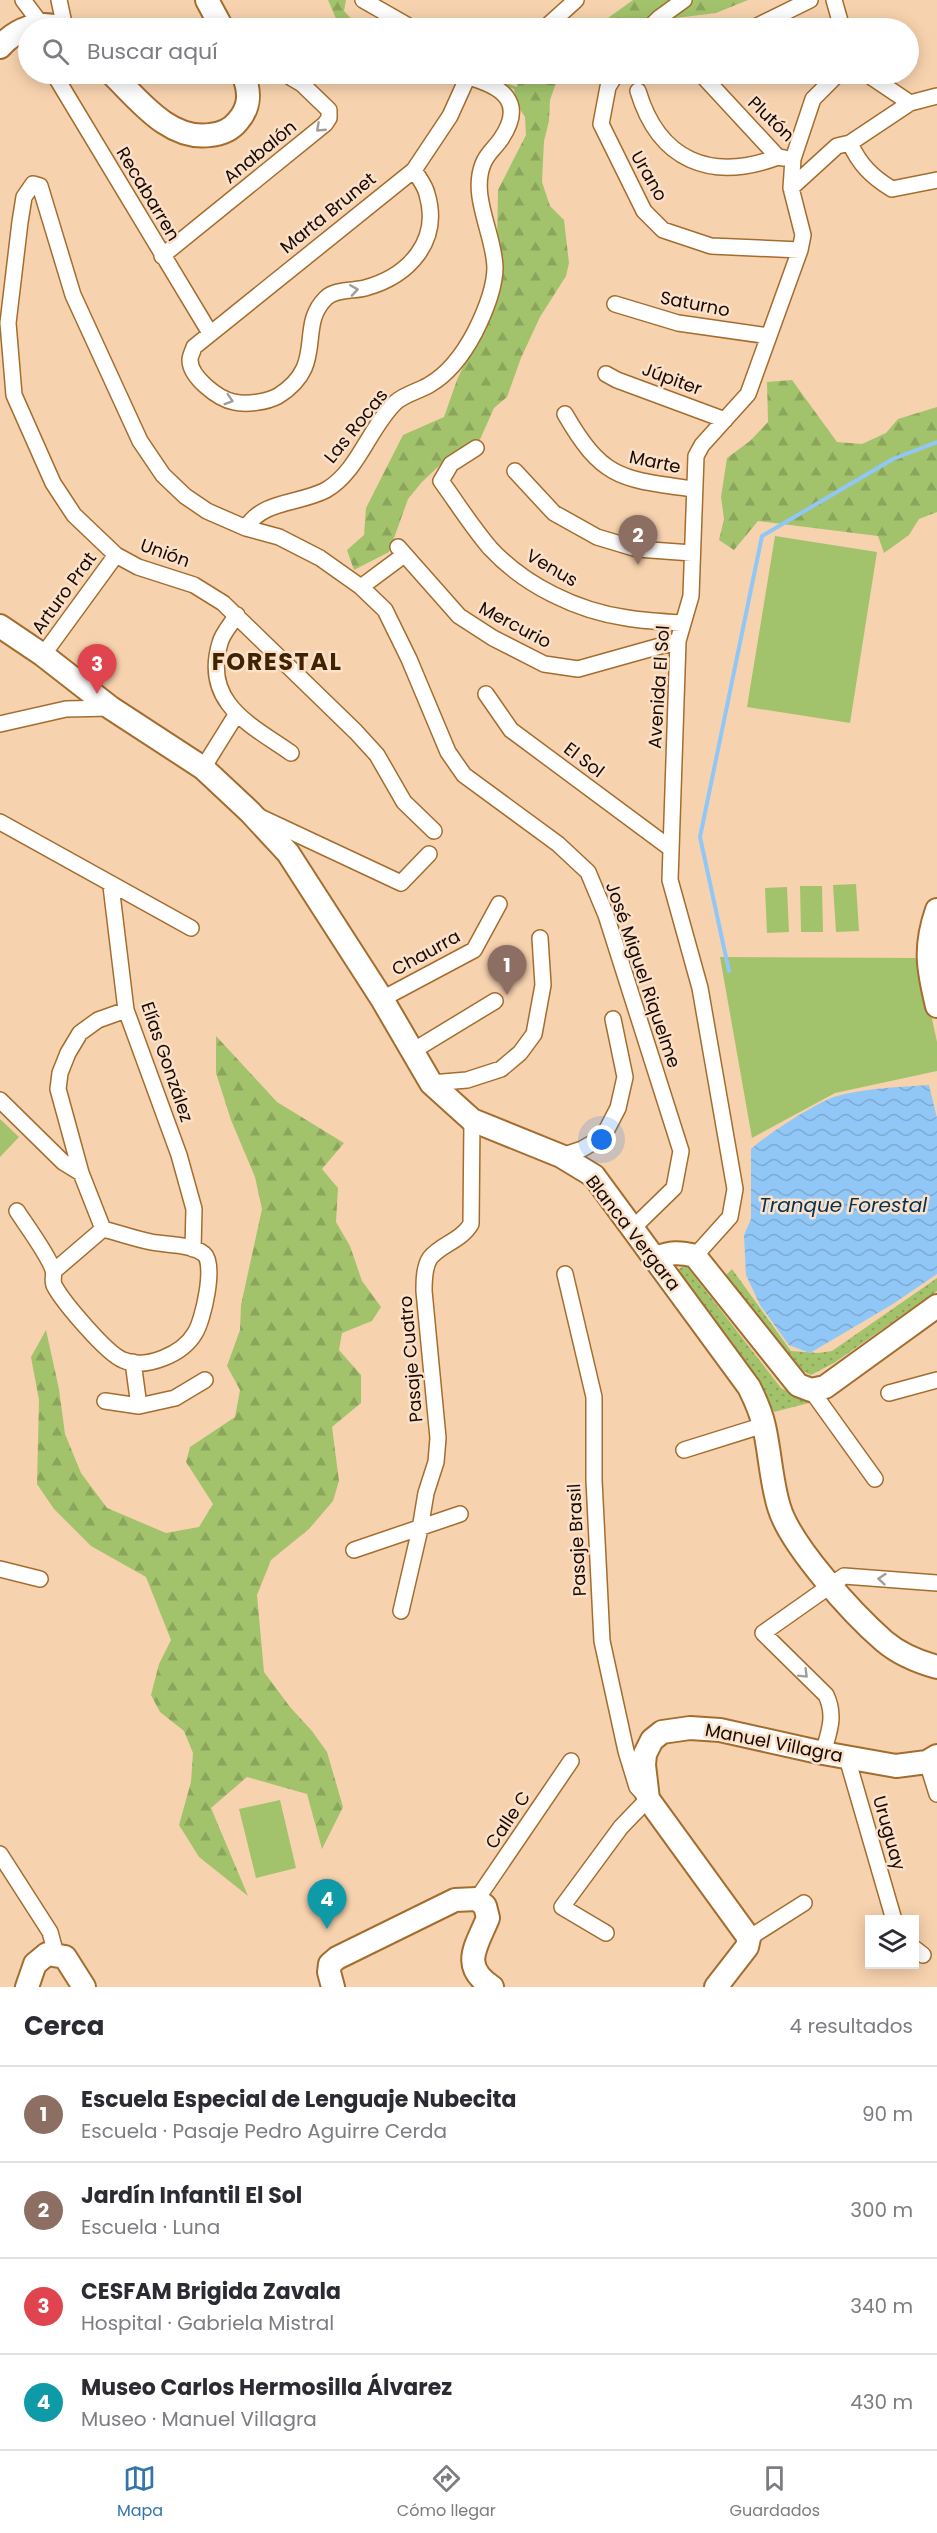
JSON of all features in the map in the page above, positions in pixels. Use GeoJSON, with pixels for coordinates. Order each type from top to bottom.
{"type":"FeatureCollection","features":[{"type":"Feature","properties":{"kind":"street"},"geometry":{"type":"LineString","coordinates":[[23,0],[37,18]]}},
{"type":"Feature","properties":{"kind":"street"},"geometry":{"type":"LineString","coordinates":[[50,18],[59,0]]}},
{"type":"Feature","properties":{"kind":"street"},"geometry":{"type":"LineString","coordinates":[[207,0],[217,18]]}},
{"type":"Feature","properties":{"kind":"street"},"geometry":{"type":"LineString","coordinates":[[363,0],[394,18]]}},
{"type":"Feature","properties":{"kind":"street"},"geometry":{"type":"LineString","coordinates":[[556,18],[576,0]]}},
{"type":"Feature","properties":{"kind":"street"},"geometry":{"type":"LineString","coordinates":[[659,18],[684,0]]}},
{"type":"Feature","properties":{"kind":"street"},"geometry":{"type":"LineString","coordinates":[[773,18],[810,0]]}},
{"type":"Feature","properties":{"kind":"street"},"geometry":{"type":"LineString","coordinates":[[834,0],[839,18]]}},
{"type":"Feature","properties":{"kind":"street"},"geometry":{"type":"LineString","coordinates":[[0,47],[8,38],[18,35]]}},
{"type":"Feature","properties":{"kind":"street","name":"Recabarren"},"geometry":{"type":"LineString","coordinates":[[60,84],[210,333]]}},
{"type":"Feature","properties":{"kind":"street"},"geometry":{"type":"LineString","coordinates":[[123,84],[163,122],[178,132],[204,136],[218,134],[229,129],[245,112],[249,98],[248,84]]}},
{"type":"Feature","properties":{"kind":"street","name":"Anabalón"},"geometry":{"type":"LineString","coordinates":[[162,256],[325,124],[329,118],[329,110],[302,84]]}},
{"type":"Feature","properties":{"kind":"street","name":"Marta Brunet"},"geometry":{"type":"LineString","coordinates":[[414,170],[427,192],[431,219],[423,246],[408,267],[386,282],[328,295],[314,317],[306,367],[297,382],[276,397],[249,403],[233,402],[215,395],[191,368],[190,360],[194,347],[414,170],[450,116],[464,84]]}},
{"type":"Feature","properties":{"kind":"street","name":"Las Rocas"},"geometry":{"type":"LineString","coordinates":[[246,528],[252,518],[263,510],[326,490],[344,475],[397,401],[431,384],[455,365],[476,332],[490,298],[495,267],[480,186],[482,167],[488,154],[509,127],[512,114],[510,102],[502,91],[491,84]]}},
{"type":"Feature","properties":{"kind":"street","name":"Urano"},"geometry":{"type":"LineString","coordinates":[[610,84],[601,124],[644,211],[663,230],[711,246],[800,250]]}},
{"type":"Feature","properties":{"kind":"street","name":"Plutón"},"geometry":{"type":"LineString","coordinates":[[711,84],[785,158]]}},
{"type":"Feature","properties":{"kind":"street","name":"Avenida El Sol"},"geometry":{"type":"LineString","coordinates":[[695,1256],[730,1217],[735,1189],[700,988],[670,880],[678,641],[691,596],[693,489],[696,456],[702,445],[748,394],[770,336],[800,250],[803,235],[785,158],[813,99],[828,84]]}},
{"type":"Feature","properties":{"kind":"street"},"geometry":{"type":"LineString","coordinates":[[882,84],[910,103]]}},
{"type":"Feature","properties":{"kind":"street"},"geometry":{"type":"LineString","coordinates":[[638,91],[646,116],[667,144],[691,162],[723,167],[756,165],[785,158]]}},
{"type":"Feature","properties":{"kind":"street"},"geometry":{"type":"LineString","coordinates":[[791,188],[837,146],[850,142],[910,103],[937,96]]}},
{"type":"Feature","properties":{"kind":"street"},"geometry":{"type":"LineString","coordinates":[[850,142],[864,168],[892,189],[937,180]]}},
{"type":"Feature","properties":{"kind":"street","name":"Unión"},"geometry":{"type":"LineString","coordinates":[[37,184],[33,184],[24,197],[8,323],[7,397],[53,483],[74,515],[116,555],[138,567],[194,585],[223,603],[237,615],[377,755],[404,802],[434,831]]}},
{"type":"Feature","properties":{"kind":"street","name":"José Miguel Riquelme"},"geometry":{"type":"LineString","coordinates":[[37,184],[40,186],[73,295],[140,441],[163,475],[185,496],[207,511],[246,528],[279,537],[320,558],[361,586],[385,610],[409,659],[448,752],[464,775],[558,844],[588,873],[606,915],[681,1151],[674,1188],[633,1228]]}},
{"type":"Feature","properties":{"kind":"street","name":"Saturno"},"geometry":{"type":"LineString","coordinates":[[615,304],[678,323],[770,336]]}},
{"type":"Feature","properties":{"kind":"street","name":"Júpiter"},"geometry":{"type":"LineString","coordinates":[[606,374],[725,420]]}},
{"type":"Feature","properties":{"kind":"street","name":"Marte"},"geometry":{"type":"LineString","coordinates":[[565,414],[583,445],[604,466],[621,476],[693,489]]}},
{"type":"Feature","properties":{"kind":"street","name":"Venus"},"geometry":{"type":"LineString","coordinates":[[476,448],[451,465],[441,481],[490,548],[520,575],[556,596],[593,611],[627,618],[682,623]]}},
{"type":"Feature","properties":{"kind":"street"},"geometry":{"type":"LineString","coordinates":[[515,471],[554,513],[597,537],[637,549],[692,553]]}},
{"type":"Feature","properties":{"kind":"street","name":"Mercurio"},"geometry":{"type":"LineString","coordinates":[[361,586],[401,551],[459,616],[493,638],[544,664],[578,669],[678,641]]}},
{"type":"Feature","properties":{"kind":"street","name":"Arturo Prat"},"geometry":{"type":"LineString","coordinates":[[43,655],[116,555]]}},
{"type":"Feature","properties":{"kind":"street"},"geometry":{"type":"LineString","coordinates":[[237,615],[220,641],[217,659],[218,681],[225,702],[236,714],[291,753]]}},
{"type":"Feature","properties":{"kind":"street","name":"Blanca Vergara"},"geometry":{"type":"LineString","coordinates":[[0,626],[43,655],[111,708],[203,768],[250,812],[288,854],[382,999],[431,1083],[472,1120],[561,1156],[594,1176],[749,1387],[764,1425],[779,1509],[787,1526],[829,1584],[885,1642],[920,1662],[937,1666]]}},
{"type":"Feature","properties":{"kind":"street","name":"El Sol"},"geometry":{"type":"LineString","coordinates":[[486,694],[511,730],[670,848]]}},
{"type":"Feature","properties":{"kind":"street"},"geometry":{"type":"LineString","coordinates":[[0,724],[66,709],[111,708]]}},
{"type":"Feature","properties":{"kind":"street"},"geometry":{"type":"LineString","coordinates":[[203,768],[236,714]]}},
{"type":"Feature","properties":{"kind":"street"},"geometry":{"type":"LineString","coordinates":[[250,812],[401,883],[429,854]]}},
{"type":"Feature","properties":{"kind":"street"},"geometry":{"type":"LineString","coordinates":[[0,822],[111,886],[191,928]]}},
{"type":"Feature","properties":{"kind":"street","name":"Elías González"},"geometry":{"type":"LineString","coordinates":[[111,886],[126,1010],[179,1155],[194,1209],[193,1250]]}},
{"type":"Feature","properties":{"kind":"street","name":"Chaurra"},"geometry":{"type":"LineString","coordinates":[[382,999],[474,950],[499,904]]}},
{"type":"Feature","properties":{"kind":"street"},"geometry":{"type":"LineString","coordinates":[[937,910],[932,926],[927,964],[937,1006]]}},
{"type":"Feature","properties":{"kind":"street"},"geometry":{"type":"LineString","coordinates":[[431,1083],[467,1080],[501,1070],[520,1053],[534,1034],[543,985],[540,938]]}},
{"type":"Feature","properties":{"kind":"street"},"geometry":{"type":"LineString","coordinates":[[411,1052],[495,1001]]}},
{"type":"Feature","properties":{"kind":"street"},"geometry":{"type":"LineString","coordinates":[[103,1229],[81,1173],[58,1089],[60,1073],[80,1033],[98,1020],[126,1010]]}},
{"type":"Feature","properties":{"kind":"street"},"geometry":{"type":"LineString","coordinates":[[561,1156],[582,1149],[603,1137],[618,1108],[625,1077],[613,1019]]}},
{"type":"Feature","properties":{"kind":"street"},"geometry":{"type":"LineString","coordinates":[[0,1100],[63,1162],[81,1173]]}},
{"type":"Feature","properties":{"kind":"street","name":"Pasaje Cuatro"},"geometry":{"type":"LineString","coordinates":[[401,1611],[426,1493],[436,1462],[438,1438],[424,1291],[425,1273],[430,1258],[465,1234],[471,1224],[472,1120]]}},
{"type":"Feature","properties":{"kind":"street"},"geometry":{"type":"LineString","coordinates":[[17,1211],[54,1271],[54,1286],[110,1353],[133,1362],[167,1357],[182,1348],[196,1333],[210,1270],[209,1261],[205,1255],[193,1250],[149,1242],[103,1229]]}},
{"type":"Feature","properties":{"kind":"street"},"geometry":{"type":"LineString","coordinates":[[54,1271],[103,1229]]}},
{"type":"Feature","properties":{"kind":"street"},"geometry":{"type":"LineString","coordinates":[[656,1258],[670,1253],[695,1256],[798,1385],[811,1390],[825,1387],[937,1306]]}},
{"type":"Feature","properties":{"kind":"street","name":"Pasaje Brasil"},"geometry":{"type":"LineString","coordinates":[[565,1274],[594,1397],[594,1480],[602,1641],[629,1760],[637,1787],[648,1799]]}},
{"type":"Feature","properties":{"kind":"street"},"geometry":{"type":"LineString","coordinates":[[133,1362],[139,1406]]}},
{"type":"Feature","properties":{"kind":"street"},"geometry":{"type":"LineString","coordinates":[[105,1401],[139,1406],[176,1398],[205,1380]]}},
{"type":"Feature","properties":{"kind":"street"},"geometry":{"type":"LineString","coordinates":[[889,1393],[937,1380]]}},
{"type":"Feature","properties":{"kind":"street"},"geometry":{"type":"LineString","coordinates":[[811,1390],[875,1479]]}},
{"type":"Feature","properties":{"kind":"street"},"geometry":{"type":"LineString","coordinates":[[684,1450],[764,1425]]}},
{"type":"Feature","properties":{"kind":"street"},"geometry":{"type":"LineString","coordinates":[[354,1550],[460,1514]]}},
{"type":"Feature","properties":{"kind":"street"},"geometry":{"type":"LineString","coordinates":[[0,1569],[40,1579]]}},
{"type":"Feature","properties":{"kind":"street"},"geometry":{"type":"LineString","coordinates":[[823,1753],[832,1722],[832,1707],[826,1695],[763,1633],[829,1584],[844,1576],[937,1583]]}},
{"type":"Feature","properties":{"kind":"street","name":"Manuel Villagra"},"geometry":{"type":"LineString","coordinates":[[648,1799],[645,1782],[645,1754],[652,1740],[662,1732],[690,1728],[720,1730],[847,1758],[896,1766],[932,1759]]}},
{"type":"Feature","properties":{"kind":"street","name":"Uruguay"},"geometry":{"type":"LineString","coordinates":[[847,1758],[893,1915]]}},
{"type":"Feature","properties":{"kind":"street"},"geometry":{"type":"LineString","coordinates":[[932,1759],[937,1794]]}},
{"type":"Feature","properties":{"kind":"street","name":"Calle C"},"geometry":{"type":"LineString","coordinates":[[477,1899],[571,1761]]}},
{"type":"Feature","properties":{"kind":"street"},"geometry":{"type":"LineString","coordinates":[[606,1933],[562,1907],[621,1827],[648,1799],[749,1938]]}},
{"type":"Feature","properties":{"kind":"street"},"geometry":{"type":"LineString","coordinates":[[0,1854],[50,1932],[56,1954]]}},
{"type":"Feature","properties":{"kind":"street"},"geometry":{"type":"LineString","coordinates":[[331,1980],[330,1964],[337,1958],[449,1902],[463,1898],[477,1899],[485,1906],[488,1918],[474,1952],[474,1970],[478,1978],[492,1987]]}},
{"type":"Feature","properties":{"kind":"street"},"geometry":{"type":"LineString","coordinates":[[716,1987],[747,1947],[749,1938],[804,1903]]}},
{"type":"Feature","properties":{"kind":"street"},"geometry":{"type":"LineString","coordinates":[[27,1987],[35,1964],[47,1954],[65,1957],[84,1987]]}},
{"type":"Feature","properties":{"kind":"green space"},"geometry":{"type":"Polygon","coordinates":[[[328,0],[346,0],[344,11],[351,18],[336,18],[328,0]]]}},
{"type":"Feature","properties":{"kind":"green space"},"geometry":{"type":"Polygon","coordinates":[[[633,0],[748,0],[716,13],[676,18],[608,18],[633,0]]]}},
{"type":"Feature","properties":{"kind":"green space"},"geometry":{"type":"Polygon","coordinates":[[[501,84],[517,87],[517,84],[556,84],[550,100],[549,121],[544,141],[542,182],[550,206],[564,220],[569,263],[566,276],[540,317],[521,358],[507,397],[494,408],[478,444],[439,466],[422,482],[408,499],[389,552],[354,570],[347,550],[364,535],[366,508],[403,435],[444,417],[457,380],[496,296],[498,190],[526,135],[525,117],[516,102],[514,89],[501,84]]]}},
{"type":"Feature","properties":{"kind":"green space"},"geometry":{"type":"Polygon","coordinates":[[[792,380],[837,442],[862,444],[886,433],[898,419],[937,407],[937,512],[919,519],[909,535],[884,553],[878,536],[758,521],[734,550],[719,540],[724,519],[721,497],[727,458],[750,441],[768,422],[767,382],[792,380]]]}},
{"type":"Feature","properties":{"kind":"green space"},"geometry":{"type":"Polygon","coordinates":[[[775,536],[877,552],[850,723],[747,707],[775,536]]]}},
{"type":"Feature","properties":{"kind":"green space"},"geometry":{"type":"Polygon","coordinates":[[[856,884],[859,931],[836,932],[833,885],[856,884]]]}},
{"type":"Feature","properties":{"kind":"green space"},"geometry":{"type":"Polygon","coordinates":[[[800,886],[822,886],[823,932],[801,932],[800,886]]]}},
{"type":"Feature","properties":{"kind":"green space"},"geometry":{"type":"Polygon","coordinates":[[[787,887],[789,932],[767,933],[765,888],[787,887]]]}},
{"type":"Feature","properties":{"kind":"green space"},"geometry":{"type":"Polygon","coordinates":[[[720,957],[919,958],[937,1042],[937,1071],[835,1093],[752,1138],[720,957]]]}},
{"type":"Feature","properties":{"kind":"green space"},"geometry":{"type":"Polygon","coordinates":[[[216,1036],[277,1102],[344,1143],[322,1169],[338,1188],[336,1222],[350,1246],[362,1281],[381,1307],[372,1321],[342,1333],[339,1350],[361,1375],[361,1403],[332,1427],[339,1481],[333,1501],[309,1529],[271,1560],[257,1595],[264,1672],[327,1752],[343,1807],[322,1849],[307,1794],[247,1777],[211,1808],[248,1896],[199,1857],[179,1825],[191,1782],[193,1753],[184,1731],[160,1712],[151,1695],[159,1664],[171,1640],[146,1577],[91,1546],[54,1509],[37,1484],[39,1400],[31,1357],[46,1330],[59,1389],[65,1434],[81,1473],[107,1508],[166,1533],[199,1527],[213,1504],[186,1462],[190,1447],[235,1417],[240,1390],[227,1366],[240,1330],[241,1305],[262,1209],[255,1177],[231,1120],[216,1073],[216,1036]]]}},
{"type":"Feature","properties":{"kind":"green space"},"geometry":{"type":"Polygon","coordinates":[[[0,1119],[19,1137],[0,1157],[0,1119]]]}},
{"type":"Feature","properties":{"kind":"green space"},"geometry":{"type":"Polygon","coordinates":[[[685,1264],[781,1388],[809,1403],[774,1412],[678,1270],[685,1264]]]}},
{"type":"Feature","properties":{"kind":"green space"},"geometry":{"type":"Polygon","coordinates":[[[732,1269],[791,1351],[818,1353],[832,1351],[937,1278],[937,1291],[834,1363],[811,1375],[794,1367],[722,1279],[732,1269]]]}},
{"type":"Feature","properties":{"kind":"green space"},"geometry":{"type":"Polygon","coordinates":[[[280,1800],[296,1868],[256,1878],[239,1809],[280,1800]]]}},
{"type":"Feature","properties":{"kind":"water","name":"Tranque Forestal"},"geometry":{"type":"Polygon","coordinates":[[[929,1085],[937,1118],[937,1274],[893,1304],[810,1353],[789,1345],[760,1305],[746,1275],[744,1235],[751,1219],[751,1149],[792,1120],[818,1104],[837,1096],[895,1087],[929,1085]]]}},
{"type":"Feature","properties":{"kind":"waterway"},"geometry":{"type":"LineString","coordinates":[[729,971],[700,837],[762,536],[893,459],[937,442]]}},
{"type":"Feature","properties":{"kind":"place","name":"Jardín Infantil El Sol"},"geometry":{"type":"Point","coordinates":[638,565]}},
{"type":"Feature","properties":{"kind":"place","name":"CESFAM Brigida Zavala"},"geometry":{"type":"Point","coordinates":[97,694]}},
{"type":"Feature","properties":{"kind":"place","name":"Escuela Especial de Lenguaje Nubecita"},"geometry":{"type":"Point","coordinates":[507,995]}},
{"type":"Feature","properties":{"kind":"place","name":"Museo Carlos Hermosilla Álvarez"},"geometry":{"type":"Point","coordinates":[327,1929]}},
{"type":"Feature","properties":{"kind":"district","name":"FORESTAL"},"geometry":{"type":"Point","coordinates":[277,662]}}]}
